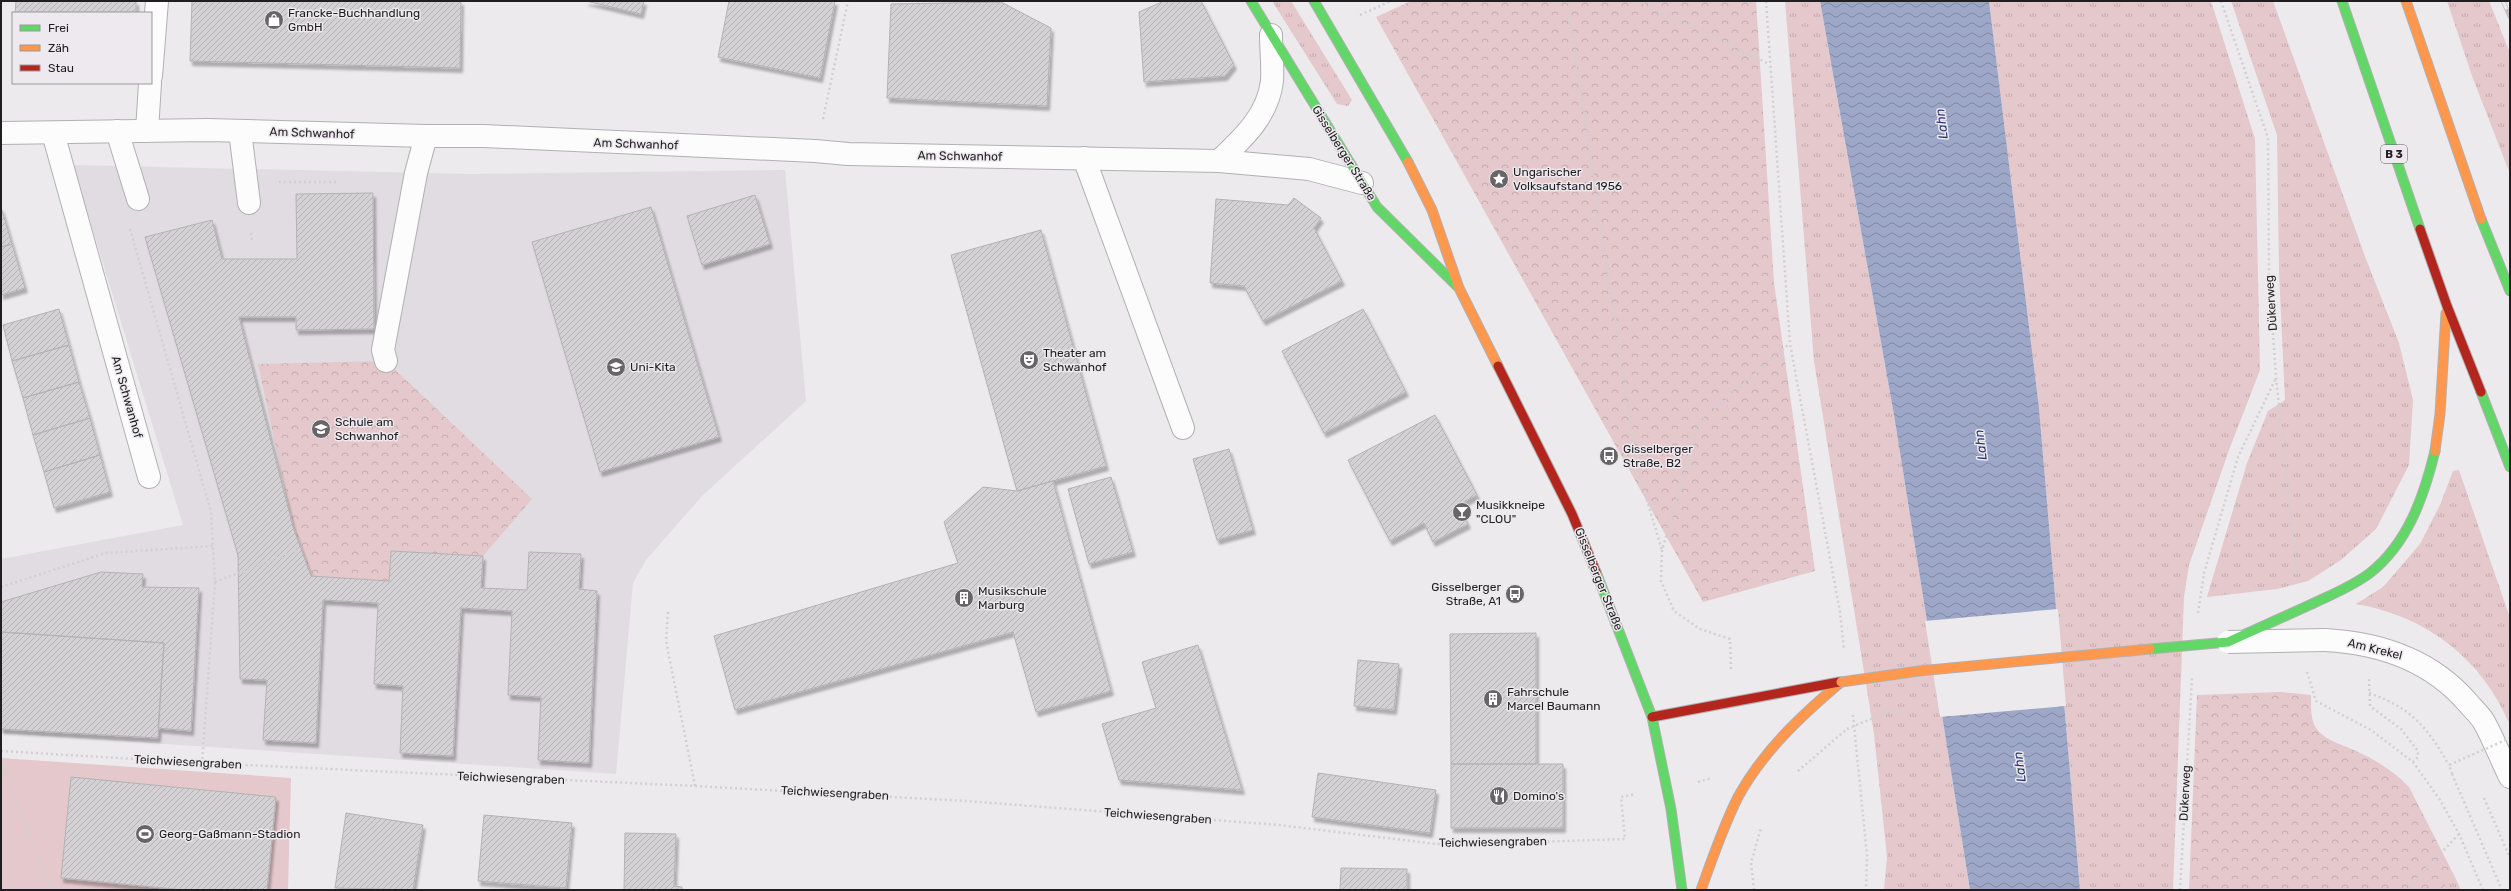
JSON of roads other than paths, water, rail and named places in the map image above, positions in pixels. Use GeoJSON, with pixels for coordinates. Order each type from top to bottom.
{"type":"FeatureCollection","features":[{"type":"Feature","properties":{"kind":"main road","name":"Gisselberger Straße"},"geometry":{"type":"LineString","coordinates":[[1251,1],[1362,183],[1391,223],[1459,288]]}},
{"type":"Feature","properties":{"kind":"main road","name":"Gisselberger Straße"},"geometry":{"type":"LineString","coordinates":[[1314,1],[1421,185],[1459,288],[1572,514],[1632,661],[1652,717],[1671,809],[1682,890]]}},
{"type":"Feature","properties":{"kind":"main road","name":"B 3"},"geometry":{"type":"LineString","coordinates":[[2342,1],[2446,306],[2510,467]]}},
{"type":"Feature","properties":{"kind":"main road"},"geometry":{"type":"LineString","coordinates":[[2406,1],[2479,214],[2510,290]]}},
{"type":"Feature","properties":{"kind":"main road"},"geometry":{"type":"LineString","coordinates":[[1652,717],[1841,682],[1918,671],[2228,642],[2314,604],[2345,588],[2376,567],[2408,526],[2430,476],[2440,425],[2446,306]]}},
{"type":"Feature","properties":{"kind":"main road"},"geometry":{"type":"LineString","coordinates":[[1701,890],[1728,819],[1745,785],[1787,730],[1841,682]]}},
{"type":"Feature","properties":{"kind":"street"},"geometry":{"type":"LineString","coordinates":[[152,64],[157,1]]}},
{"type":"Feature","properties":{"kind":"street"},"geometry":{"type":"LineString","coordinates":[[1219,161],[1246,135],[1262,115],[1272,82],[1271,35]]}},
{"type":"Feature","properties":{"kind":"street"},"geometry":{"type":"LineString","coordinates":[[147,131],[150,84]]}},
{"type":"Feature","properties":{"kind":"street"},"geometry":{"type":"LineString","coordinates":[[240,131],[249,203]]}},
{"type":"Feature","properties":{"kind":"street","name":"Am Schwanhof"},"geometry":{"type":"LineString","coordinates":[[1,133],[240,131],[484,136],[815,151],[848,154],[1219,161],[1309,169],[1362,183]]}},
{"type":"Feature","properties":{"kind":"street"},"geometry":{"type":"LineString","coordinates":[[117,132],[138,199]]}},
{"type":"Feature","properties":{"kind":"street","name":"Am Schwanhof"},"geometry":{"type":"LineString","coordinates":[[54,133],[149,477]]}},
{"type":"Feature","properties":{"kind":"street"},"geometry":{"type":"LineString","coordinates":[[386,361],[383,350],[416,173],[426,136]]}},
{"type":"Feature","properties":{"kind":"street"},"geometry":{"type":"LineString","coordinates":[[1084,158],[1183,428]]}},
{"type":"Feature","properties":{"kind":"street","name":"Am Krekel"},"geometry":{"type":"LineString","coordinates":[[2228,642],[2342,641],[2387,650],[2409,658],[2430,669],[2462,697],[2483,721],[2510,777]]}},
{"type":"Feature","properties":{"kind":"water","name":"Lahn"},"geometry":{"type":"Polygon","coordinates":[[[1820,1],[1989,1],[2039,408],[2080,890],[1970,890],[1894,415],[1820,1]]]}},
{"type":"Feature","properties":{"kind":"railway"},"geometry":{"type":"LineString","coordinates":[[2503,1],[2510,17]]}},
{"type":"Feature","properties":{"kind":"place","name":"Francke-Buchhandlung GmbH"},"geometry":{"type":"Point","coordinates":[274,20]}},
{"type":"Feature","properties":{"kind":"place","name":"Ungarischer Volksaufstand 1956"},"geometry":{"type":"Point","coordinates":[1499,179]}},
{"type":"Feature","properties":{"kind":"place","name":"Theater am Schwanhof"},"geometry":{"type":"Point","coordinates":[1029,360]}},
{"type":"Feature","properties":{"kind":"place","name":"Uni-Kita"},"geometry":{"type":"Point","coordinates":[616,367]}},
{"type":"Feature","properties":{"kind":"place","name":"Schule am Schwanhof"},"geometry":{"type":"Point","coordinates":[321,429]}},
{"type":"Feature","properties":{"kind":"place","name":"Gisselberger Straße, B2"},"geometry":{"type":"Point","coordinates":[1609,456]}},
{"type":"Feature","properties":{"kind":"place","name":"Musikkneipe \"CLOU\""},"geometry":{"type":"Point","coordinates":[1462,512]}},
{"type":"Feature","properties":{"kind":"place","name":"Gisselberger Straße, A1"},"geometry":{"type":"Point","coordinates":[1515,594]}},
{"type":"Feature","properties":{"kind":"place","name":"Musikschule Marburg"},"geometry":{"type":"Point","coordinates":[964,598]}},
{"type":"Feature","properties":{"kind":"place","name":"Fahrschule Marcel Baumann"},"geometry":{"type":"Point","coordinates":[1493,699]}},
{"type":"Feature","properties":{"kind":"place","name":"Domino's"},"geometry":{"type":"Point","coordinates":[1499,796]}},
{"type":"Feature","properties":{"kind":"place","name":"Georg-Gaßmann-Stadion"},"geometry":{"type":"Point","coordinates":[145,834]}}]}
